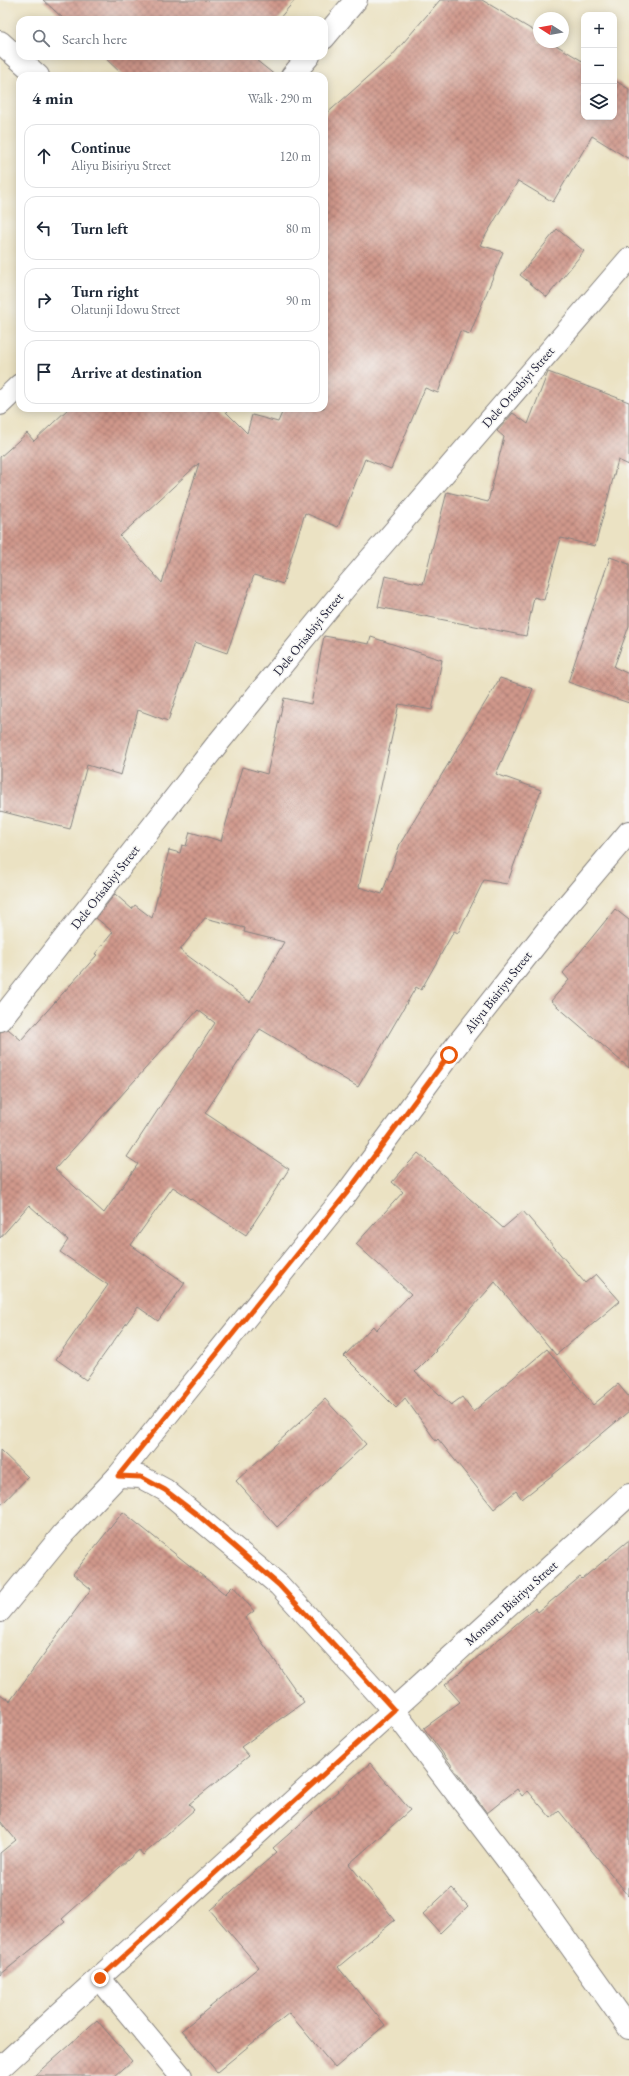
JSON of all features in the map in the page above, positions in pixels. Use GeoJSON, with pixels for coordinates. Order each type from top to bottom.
{"type":"FeatureCollection","features":[{"type":"Feature","properties":{"kind":"street"},"geometry":{"type":"LineString","coordinates":[[328,33],[356,0]]}},
{"type":"Feature","properties":{"kind":"street"},"geometry":{"type":"LineString","coordinates":[[0,42],[16,56]]}},
{"type":"Feature","properties":{"kind":"street"},"geometry":{"type":"LineString","coordinates":[[20,60],[34,72]]}},
{"type":"Feature","properties":{"kind":"street"},"geometry":{"type":"LineString","coordinates":[[295,72],[306,60]]}},
{"type":"Feature","properties":{"kind":"street","name":"Dele Orisabiyi Street"},"geometry":{"type":"LineString","coordinates":[[0,1020],[218,743],[346,587],[629,259]]}},
{"type":"Feature","properties":{"kind":"street"},"geometry":{"type":"LineString","coordinates":[[0,404],[16,389]]}},
{"type":"Feature","properties":{"kind":"street","name":"Aliyu Bisiriyu Street"},"geometry":{"type":"LineString","coordinates":[[0,1611],[63,1534],[118,1476],[346,1194],[449,1055],[559,915],[629,832]]}},
{"type":"Feature","properties":{"kind":"street"},"geometry":{"type":"LineString","coordinates":[[118,1476],[141,1477],[165,1490],[199,1516],[279,1585],[394,1710],[540,1903],[629,2028]]}},
{"type":"Feature","properties":{"kind":"street","name":"Monsuru Bisiriyu Street"},"geometry":{"type":"LineString","coordinates":[[0,2068],[629,1495]]}},
{"type":"Feature","properties":{"kind":"street"},"geometry":{"type":"LineString","coordinates":[[100,1978],[181,2076]]}},
{"type":"Feature","properties":{"kind":"building"},"geometry":{"type":"Polygon","coordinates":[[[43,0],[295,0],[281,16],[61,16],[43,0]]]}},
{"type":"Feature","properties":{"kind":"building"},"geometry":{"type":"Polygon","coordinates":[[[440,0],[482,0],[533,30],[533,48],[561,48],[581,60],[581,120],[617,120],[617,82],[629,89],[629,159],[592,136],[553,202],[518,181],[480,245],[503,252],[470,334],[460,331],[438,393],[425,388],[391,469],[365,459],[338,527],[305,513],[283,584],[254,575],[227,653],[195,642],[168,721],[138,710],[121,775],[87,765],[70,829],[0,811],[0,457],[27,433],[34,441],[65,412],[226,412],[247,433],[252,415],[278,422],[282,412],[328,412],[328,112],[391,57],[440,0]],[[199,463],[120,536],[162,583],[199,463]]]}},
{"type":"Feature","properties":{"kind":"building"},"geometry":{"type":"Polygon","coordinates":[[[107,60],[256,60],[271,72],[120,72],[107,60]]]}},
{"type":"Feature","properties":{"kind":"building"},"geometry":{"type":"Polygon","coordinates":[[[557,229],[584,251],[547,297],[520,275],[557,229]]]}},
{"type":"Feature","properties":{"kind":"building"},"geometry":{"type":"Polygon","coordinates":[[[548,372],[629,402],[629,465],[618,460],[595,546],[561,538],[544,600],[534,597],[526,636],[378,607],[385,576],[423,584],[447,492],[488,502],[504,437],[497,431],[513,413],[528,424],[548,372]]]}},
{"type":"Feature","properties":{"kind":"building"},"geometry":{"type":"Polygon","coordinates":[[[610,557],[629,564],[629,626],[614,667],[629,674],[629,703],[568,682],[610,557]]]}},
{"type":"Feature","properties":{"kind":"building"},"geometry":{"type":"Polygon","coordinates":[[[324,636],[369,644],[371,637],[442,660],[432,710],[399,704],[359,887],[382,894],[400,844],[500,678],[533,689],[496,774],[541,790],[507,884],[484,880],[458,933],[454,931],[421,990],[416,987],[358,1087],[260,1029],[205,1113],[289,1169],[246,1235],[173,1187],[131,1245],[185,1283],[158,1321],[138,1307],[86,1380],[56,1359],[108,1285],[60,1252],[68,1240],[29,1205],[0,1238],[0,1032],[8,1029],[21,1040],[97,955],[95,954],[113,932],[96,918],[115,894],[132,909],[135,905],[152,918],[169,850],[180,853],[182,845],[186,846],[190,832],[221,841],[242,767],[267,774],[284,698],[311,704],[324,636]],[[205,918],[180,950],[250,1002],[284,942],[244,932],[245,928],[205,918]],[[198,1010],[55,1169],[104,1213],[138,1164],[127,1157],[215,1023],[198,1010]]]}},
{"type":"Feature","properties":{"kind":"building"},"geometry":{"type":"Polygon","coordinates":[[[615,909],[629,920],[629,1068],[551,1001],[569,980],[563,973],[615,909]]]}},
{"type":"Feature","properties":{"kind":"building"},"geometry":{"type":"Polygon","coordinates":[[[418,1153],[503,1228],[523,1211],[585,1283],[596,1274],[620,1301],[556,1355],[495,1282],[435,1350],[436,1351],[415,1372],[451,1405],[462,1397],[473,1412],[547,1349],[593,1405],[618,1384],[629,1397],[629,1411],[559,1470],[522,1499],[516,1491],[494,1509],[438,1439],[436,1441],[405,1398],[396,1408],[344,1356],[373,1326],[376,1330],[411,1294],[356,1244],[403,1192],[392,1182],[418,1153]]]}},
{"type":"Feature","properties":{"kind":"building"},"geometry":{"type":"Polygon","coordinates":[[[325,1399],[366,1444],[277,1527],[236,1481],[325,1399]]]}},
{"type":"Feature","properties":{"kind":"building"},"geometry":{"type":"Polygon","coordinates":[[[0,1450],[28,1477],[0,1506],[0,1450]]]}},
{"type":"Feature","properties":{"kind":"building"},"geometry":{"type":"Polygon","coordinates":[[[123,1512],[225,1594],[233,1586],[254,1611],[245,1618],[304,1702],[241,1747],[249,1756],[189,1804],[194,1810],[143,1855],[139,1850],[62,1919],[65,1922],[0,1975],[0,1853],[16,1840],[0,1821],[0,1694],[10,1701],[91,1589],[73,1574],[123,1512]]]}},
{"type":"Feature","properties":{"kind":"building"},"geometry":{"type":"Polygon","coordinates":[[[629,1540],[629,1896],[559,1811],[551,1818],[528,1791],[522,1796],[517,1789],[487,1813],[424,1728],[460,1702],[445,1685],[535,1608],[538,1612],[580,1577],[582,1579],[629,1540]]]}},
{"type":"Feature","properties":{"kind":"building"},"geometry":{"type":"Polygon","coordinates":[[[370,1763],[410,1810],[349,1864],[395,1920],[338,1967],[385,2025],[335,2068],[289,2013],[217,2072],[182,2030],[259,1967],[210,1910],[277,1852],[273,1848],[370,1763]]]}},
{"type":"Feature","properties":{"kind":"building"},"geometry":{"type":"Polygon","coordinates":[[[451,1888],[468,1906],[440,1933],[423,1914],[451,1888]]]}},
{"type":"Feature","properties":{"kind":"building"},"geometry":{"type":"Polygon","coordinates":[[[97,2020],[132,2061],[115,2076],[34,2076],[97,2020]]]}},
{"type":"Feature","properties":{"kind":"route"},"geometry":{"type":"LineString","coordinates":[[100,1978],[394,1710],[279,1585],[199,1516],[165,1490],[141,1477],[118,1476],[346,1194],[449,1055]]}}]}
